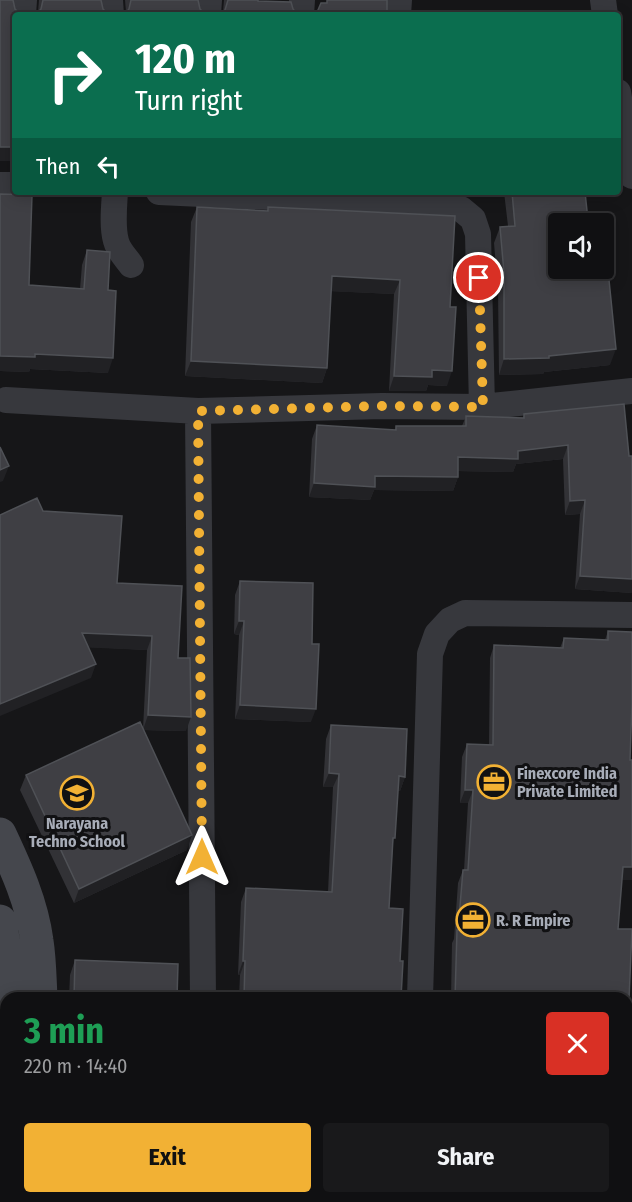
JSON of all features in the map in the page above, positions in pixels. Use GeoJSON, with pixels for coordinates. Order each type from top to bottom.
{"type":"FeatureCollection","features":[{"type":"Feature","properties":{"kind":"street"},"geometry":{"type":"LineString","coordinates":[[621,110],[632,176]]}},
{"type":"Feature","properties":{"kind":"street"},"geometry":{"type":"LineString","coordinates":[[115,195],[116,242],[131,265]]}},
{"type":"Feature","properties":{"kind":"street"},"geometry":{"type":"LineString","coordinates":[[225,195],[445,205],[461,209],[473,219],[478,234],[483,407]]}},
{"type":"Feature","properties":{"kind":"street"},"geometry":{"type":"LineString","coordinates":[[6,400],[198,411],[382,406],[483,407],[632,392]]}},
{"type":"Feature","properties":{"kind":"street"},"geometry":{"type":"LineString","coordinates":[[198,411],[203,992]]}},
{"type":"Feature","properties":{"kind":"street"},"geometry":{"type":"LineString","coordinates":[[420,992],[430,654],[437,634],[450,620],[465,613],[632,615]]}},
{"type":"Feature","properties":{"kind":"street"},"geometry":{"type":"LineString","coordinates":[[0,834],[20,877],[32,916],[37,939],[41,992]]}},
{"type":"Feature","properties":{"kind":"street"},"geometry":{"type":"LineString","coordinates":[[0,921],[9,972],[10,992]]}},
{"type":"Feature","properties":{"kind":"building"},"geometry":{"type":"Polygon","coordinates":[[[0,0],[13,0],[18,12],[12,12],[12,147],[0,147],[0,0]]]}},
{"type":"Feature","properties":{"kind":"building"},"geometry":{"type":"Polygon","coordinates":[[[43,0],[101,0],[106,12],[38,12],[43,0]]]}},
{"type":"Feature","properties":{"kind":"building"},"geometry":{"type":"Polygon","coordinates":[[[131,0],[198,0],[203,12],[127,12],[131,0]]]}},
{"type":"Feature","properties":{"kind":"building"},"geometry":{"type":"Polygon","coordinates":[[[228,0],[291,2],[295,12],[223,12],[228,0]]]}},
{"type":"Feature","properties":{"kind":"building"},"geometry":{"type":"Polygon","coordinates":[[[327,0],[387,0],[387,12],[315,12],[321,3],[327,3],[327,0]]]}},
{"type":"Feature","properties":{"kind":"building"},"geometry":{"type":"Polygon","coordinates":[[[0,194],[32,195],[29,285],[84,289],[87,250],[110,252],[108,290],[116,291],[113,358],[35,354],[35,357],[0,356],[0,194]]]}},
{"type":"Feature","properties":{"kind":"building"},"geometry":{"type":"Polygon","coordinates":[[[512,195],[585,195],[587,213],[548,213],[548,279],[609,279],[616,349],[549,356],[549,358],[504,359],[504,273],[500,227],[515,226],[512,195]]]}},
{"type":"Feature","properties":{"kind":"building"},"geometry":{"type":"Polygon","coordinates":[[[197,207],[268,211],[268,207],[455,216],[450,307],[456,307],[452,371],[432,370],[432,377],[394,376],[400,280],[332,276],[327,368],[191,361],[197,207]]]}},
{"type":"Feature","properties":{"kind":"building"},"geometry":{"type":"Polygon","coordinates":[[[624,404],[629,456],[632,456],[632,579],[580,576],[585,500],[570,501],[568,445],[518,451],[518,459],[458,457],[458,477],[375,476],[375,487],[314,483],[317,425],[396,430],[396,426],[466,426],[466,416],[524,418],[524,414],[624,404]]]}},
{"type":"Feature","properties":{"kind":"building"},"geometry":{"type":"Polygon","coordinates":[[[0,447],[9,466],[0,470],[0,447]]]}},
{"type":"Feature","properties":{"kind":"building"},"geometry":{"type":"Polygon","coordinates":[[[37,498],[43,511],[122,516],[117,583],[182,586],[178,658],[190,658],[191,717],[148,715],[152,636],[82,633],[96,664],[0,704],[0,515],[37,498]]]}},
{"type":"Feature","properties":{"kind":"building"},"geometry":{"type":"Polygon","coordinates":[[[240,581],[313,583],[312,644],[319,644],[316,709],[240,705],[244,621],[239,621],[240,581]]]}},
{"type":"Feature","properties":{"kind":"building"},"geometry":{"type":"Polygon","coordinates":[[[608,631],[632,632],[630,760],[632,760],[632,867],[623,867],[618,929],[632,929],[629,992],[455,992],[457,930],[463,870],[468,870],[473,790],[465,790],[467,744],[493,745],[494,645],[563,648],[564,638],[608,640],[608,631]]]}},
{"type":"Feature","properties":{"kind":"building"},"geometry":{"type":"Polygon","coordinates":[[[140,722],[192,835],[79,889],[26,775],[140,722]]]}},
{"type":"Feature","properties":{"kind":"building"},"geometry":{"type":"Polygon","coordinates":[[[331,725],[407,729],[405,777],[399,776],[389,908],[403,909],[400,961],[403,961],[401,992],[244,992],[246,888],[332,892],[339,774],[329,773],[331,725]]]}},
{"type":"Feature","properties":{"kind":"building"},"geometry":{"type":"Polygon","coordinates":[[[75,960],[178,964],[177,992],[74,992],[75,960]]]}},
{"type":"Feature","properties":{"kind":"place","name":"Finexcore India Private Limited"},"geometry":{"type":"Point","coordinates":[494,782]}},
{"type":"Feature","properties":{"kind":"place","name":"Narayana Techno School"},"geometry":{"type":"Point","coordinates":[77,793]}},
{"type":"Feature","properties":{"kind":"place","name":"R. R Empire"},"geometry":{"type":"Point","coordinates":[473,920]}},
{"type":"Feature","properties":{"kind":"route"},"geometry":{"type":"LineString","coordinates":[[202,857],[198,411],[382,406],[483,407],[479,278]]}}]}
